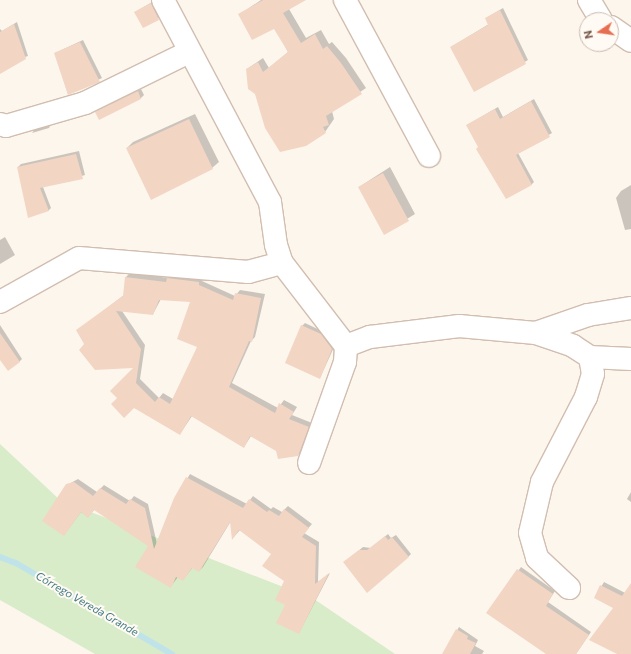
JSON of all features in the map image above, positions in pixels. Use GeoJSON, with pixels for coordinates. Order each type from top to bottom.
{"type":"FeatureCollection","features":[{"type":"Feature","properties":{"kind":"street"},"geometry":{"type":"LineString","coordinates":[[163,0],[189,52],[251,161],[270,202],[276,245],[282,263],[346,346],[345,362],[309,463]]}},
{"type":"Feature","properties":{"kind":"street"},"geometry":{"type":"LineString","coordinates":[[345,0],[429,156]]}},
{"type":"Feature","properties":{"kind":"street"},"geometry":{"type":"LineString","coordinates":[[589,0],[596,12]]}},
{"type":"Feature","properties":{"kind":"street"},"geometry":{"type":"LineString","coordinates":[[619,33],[631,41]]}},
{"type":"Feature","properties":{"kind":"street"},"geometry":{"type":"LineString","coordinates":[[0,124],[6,126],[85,103],[189,52]]}},
{"type":"Feature","properties":{"kind":"street"},"geometry":{"type":"LineString","coordinates":[[0,302],[79,258],[248,272],[282,263]]}},
{"type":"Feature","properties":{"kind":"street"},"geometry":{"type":"LineString","coordinates":[[536,333],[588,315],[631,308]]}},
{"type":"Feature","properties":{"kind":"street"},"geometry":{"type":"LineString","coordinates":[[346,346],[370,337],[458,326],[536,333],[573,346],[590,357],[631,359]]}},
{"type":"Feature","properties":{"kind":"street"},"geometry":{"type":"LineString","coordinates":[[570,588],[537,558],[530,533],[542,482],[586,397],[593,374],[590,357]]}},
{"type":"Feature","properties":{"kind":"green space"},"geometry":{"type":"Polygon","coordinates":[[[0,444],[60,500],[314,599],[395,654],[95,654],[0,600],[0,444]]]}},
{"type":"Feature","properties":{"kind":"building"},"geometry":{"type":"Polygon","coordinates":[[[263,0],[306,0],[283,13],[301,43],[315,34],[323,49],[327,46],[341,63],[362,94],[326,116],[329,125],[323,127],[326,133],[306,146],[280,152],[265,128],[255,94],[248,89],[246,69],[258,62],[263,72],[288,52],[274,29],[252,40],[238,14],[263,0]]]}},
{"type":"Feature","properties":{"kind":"building"},"geometry":{"type":"Polygon","coordinates":[[[151,3],[159,20],[143,28],[134,12],[151,3]]]}},
{"type":"Feature","properties":{"kind":"building"},"geometry":{"type":"Polygon","coordinates":[[[500,10],[526,64],[474,92],[450,47],[488,25],[485,18],[500,10]]]}},
{"type":"Feature","properties":{"kind":"building"},"geometry":{"type":"Polygon","coordinates":[[[14,24],[26,59],[0,74],[0,32],[14,24]]]}},
{"type":"Feature","properties":{"kind":"building"},"geometry":{"type":"Polygon","coordinates":[[[80,42],[100,82],[68,95],[54,53],[80,42]]]}},
{"type":"Feature","properties":{"kind":"building"},"geometry":{"type":"Polygon","coordinates":[[[138,91],[141,99],[99,120],[95,112],[138,91]]]}},
{"type":"Feature","properties":{"kind":"building"},"geometry":{"type":"Polygon","coordinates":[[[531,101],[550,137],[516,155],[532,185],[506,199],[476,149],[478,147],[466,125],[495,109],[500,119],[531,101]]]}},
{"type":"Feature","properties":{"kind":"building"},"geometry":{"type":"Polygon","coordinates":[[[189,119],[213,169],[151,200],[126,148],[189,119]]]}},
{"type":"Feature","properties":{"kind":"building"},"geometry":{"type":"Polygon","coordinates":[[[76,154],[83,179],[40,188],[49,211],[28,218],[17,167],[76,154]]]}},
{"type":"Feature","properties":{"kind":"building"},"geometry":{"type":"Polygon","coordinates":[[[383,173],[409,221],[384,235],[358,187],[383,173]]]}},
{"type":"Feature","properties":{"kind":"building"},"geometry":{"type":"Polygon","coordinates":[[[125,277],[166,282],[167,278],[199,282],[199,285],[233,300],[235,293],[261,298],[252,342],[249,341],[229,387],[275,413],[279,403],[294,412],[289,419],[309,427],[298,456],[278,459],[276,451],[250,436],[244,448],[191,416],[180,435],[134,408],[124,418],[111,404],[117,398],[110,391],[133,368],[95,370],[79,350],[84,344],[76,330],[123,296],[125,277]],[[159,300],[153,315],[116,311],[141,349],[136,383],[155,402],[159,397],[170,404],[197,347],[177,339],[190,302],[159,300]]]}},
{"type":"Feature","properties":{"kind":"building"},"geometry":{"type":"Polygon","coordinates":[[[301,325],[321,334],[332,349],[320,379],[285,363],[301,325]]]}},
{"type":"Feature","properties":{"kind":"building"},"geometry":{"type":"Polygon","coordinates":[[[0,333],[20,362],[8,371],[0,360],[0,333]]]}},
{"type":"Feature","properties":{"kind":"building"},"geometry":{"type":"Polygon","coordinates":[[[186,477],[243,508],[249,499],[267,512],[269,510],[279,516],[284,509],[309,528],[302,537],[316,546],[315,584],[329,573],[299,634],[276,623],[285,605],[275,600],[284,581],[262,566],[271,554],[239,530],[232,540],[230,522],[199,572],[192,568],[183,581],[176,577],[171,588],[135,567],[148,546],[94,510],[88,518],[81,512],[64,536],[42,521],[66,484],[74,482],[93,496],[100,488],[126,504],[130,499],[145,508],[154,549],[174,498],[186,477]]]}},
{"type":"Feature","properties":{"kind":"building"},"geometry":{"type":"Polygon","coordinates":[[[385,536],[388,540],[392,537],[409,557],[367,593],[343,562],[359,550],[367,550],[385,536]]]}},
{"type":"Feature","properties":{"kind":"building"},"geometry":{"type":"Polygon","coordinates":[[[517,569],[553,594],[546,606],[589,635],[576,654],[546,654],[486,613],[517,569]]]}},
{"type":"Feature","properties":{"kind":"building"},"geometry":{"type":"Polygon","coordinates":[[[631,583],[631,654],[617,654],[589,640],[613,608],[594,598],[600,585],[622,596],[631,583]]]}},
{"type":"Feature","properties":{"kind":"building"},"geometry":{"type":"Polygon","coordinates":[[[456,629],[468,636],[467,639],[476,643],[470,654],[442,654],[456,629]]]}},
{"type":"Feature","properties":{"kind":"waterway","name":"Córrego Vereda Grande"},"geometry":{"type":"LineString","coordinates":[[0,557],[16,563],[172,654]]}}]}
